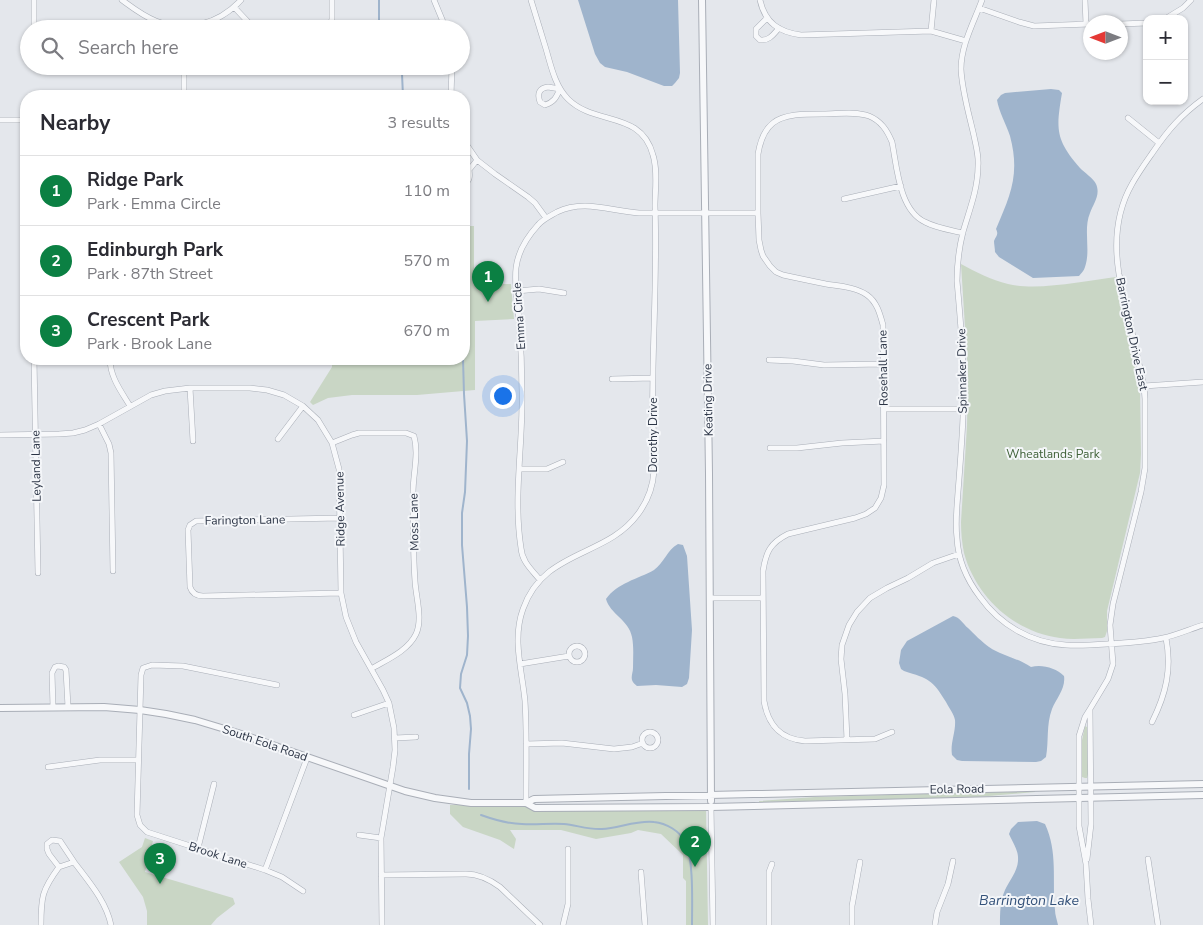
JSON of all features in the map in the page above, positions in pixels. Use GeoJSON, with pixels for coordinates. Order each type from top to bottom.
{"type":"FeatureCollection","features":[{"type":"Feature","properties":{"kind":"street"},"geometry":{"type":"LineString","coordinates":[[34,0],[34,20]]}},
{"type":"Feature","properties":{"kind":"street"},"geometry":{"type":"LineString","coordinates":[[122,0],[155,20]]}},
{"type":"Feature","properties":{"kind":"street"},"geometry":{"type":"LineString","coordinates":[[213,20],[227,13],[241,0]]}},
{"type":"Feature","properties":{"kind":"street"},"geometry":{"type":"LineString","coordinates":[[332,0],[332,20]]}},
{"type":"Feature","properties":{"kind":"street"},"geometry":{"type":"LineString","coordinates":[[434,0],[442,20]]}},
{"type":"Feature","properties":{"kind":"street","name":"Dorothy Drive"},"geometry":{"type":"LineString","coordinates":[[526,803],[525,702],[518,641],[520,615],[528,597],[540,580],[551,570],[560,563],[614,536],[630,522],[643,506],[653,481],[656,213],[654,161],[651,149],[641,133],[628,124],[582,109],[567,98],[556,81],[531,0]]}},
{"type":"Feature","properties":{"kind":"street","name":"Keating Drive"},"geometry":{"type":"LineString","coordinates":[[702,0],[711,801]]}},
{"type":"Feature","properties":{"kind":"street"},"geometry":{"type":"LineString","coordinates":[[760,0],[763,11],[772,24],[792,34],[931,31],[966,41]]}},
{"type":"Feature","properties":{"kind":"street"},"geometry":{"type":"LineString","coordinates":[[931,31],[934,0]]}},
{"type":"Feature","properties":{"kind":"street","name":"Spinnaker Drive"},"geometry":{"type":"LineString","coordinates":[[982,0],[966,41],[961,67],[962,81],[979,165],[959,251],[957,268],[962,349],[963,409],[956,521],[956,538],[959,554],[973,588],[984,604],[999,619],[1016,630],[1048,643],[1067,646],[1154,640],[1166,638],[1203,625]]}},
{"type":"Feature","properties":{"kind":"street"},"geometry":{"type":"LineString","coordinates":[[1085,0],[1087,15]]}},
{"type":"Feature","properties":{"kind":"street"},"geometry":{"type":"LineString","coordinates":[[1172,15],[1191,0]]}},
{"type":"Feature","properties":{"kind":"street"},"geometry":{"type":"LineString","coordinates":[[234,7],[246,20]]}},
{"type":"Feature","properties":{"kind":"street"},"geometry":{"type":"LineString","coordinates":[[979,8],[1034,26],[1083,24]]}},
{"type":"Feature","properties":{"kind":"street"},"geometry":{"type":"LineString","coordinates":[[767,18],[756,30],[756,36],[760,40],[764,41],[770,38],[779,28]]}},
{"type":"Feature","properties":{"kind":"street"},"geometry":{"type":"LineString","coordinates":[[1128,24],[1143,23]]}},
{"type":"Feature","properties":{"kind":"street"},"geometry":{"type":"LineString","coordinates":[[184,75],[184,90]]}},
{"type":"Feature","properties":{"kind":"street"},"geometry":{"type":"LineString","coordinates":[[451,90],[452,75]]}},
{"type":"Feature","properties":{"kind":"street"},"geometry":{"type":"LineString","coordinates":[[543,88],[560,88],[557,96],[551,103],[545,105],[540,102],[538,97],[543,88]]}},
{"type":"Feature","properties":{"kind":"street","name":"Barrington Drive East"},"geometry":{"type":"LineString","coordinates":[[1086,864],[1080,826],[1079,736],[1085,717],[1111,671],[1113,664],[1110,625],[1113,604],[1145,474],[1144,386],[1119,274],[1116,234],[1122,208],[1131,184],[1159,143],[1184,113],[1203,99]]}},
{"type":"Feature","properties":{"kind":"street","name":"Rosehall Lane"},"geometry":{"type":"LineString","coordinates":[[892,732],[875,739],[796,740],[785,736],[777,730],[766,712],[764,701],[762,571],[764,560],[773,543],[788,534],[855,518],[876,508],[884,485],[884,409],[883,325],[874,302],[866,295],[846,287],[776,272],[763,256],[759,240],[758,154],[764,135],[774,122],[794,115],[856,114],[870,117],[885,127],[892,142],[901,186],[909,209],[916,217],[925,222],[963,233]]}},
{"type":"Feature","properties":{"kind":"street"},"geometry":{"type":"LineString","coordinates":[[1128,118],[1159,143]]}},
{"type":"Feature","properties":{"kind":"street"},"geometry":{"type":"LineString","coordinates":[[0,120],[20,120]]}},
{"type":"Feature","properties":{"kind":"street"},"geometry":{"type":"LineString","coordinates":[[470,150],[477,160],[535,203],[546,218]]}},
{"type":"Feature","properties":{"kind":"street"},"geometry":{"type":"LineString","coordinates":[[470,166],[477,160]]}},
{"type":"Feature","properties":{"kind":"street"},"geometry":{"type":"LineString","coordinates":[[844,199],[901,186]]}},
{"type":"Feature","properties":{"kind":"street","name":"Emma Circle"},"geometry":{"type":"LineString","coordinates":[[540,580],[525,562],[521,550],[518,511],[522,362],[516,268],[519,254],[528,236],[546,218],[560,211],[580,206],[598,206],[633,213],[758,213]]}},
{"type":"Feature","properties":{"kind":"street"},"geometry":{"type":"LineString","coordinates":[[517,290],[539,289],[564,293]]}},
{"type":"Feature","properties":{"kind":"street"},"geometry":{"type":"LineString","coordinates":[[769,360],[824,365],[883,364]]}},
{"type":"Feature","properties":{"kind":"street","name":"Leyland Lane"},"geometry":{"type":"LineString","coordinates":[[34,365],[38,573]]}},
{"type":"Feature","properties":{"kind":"street"},"geometry":{"type":"LineString","coordinates":[[110,365],[113,377],[130,406]]}},
{"type":"Feature","properties":{"kind":"street"},"geometry":{"type":"LineString","coordinates":[[612,379],[653,378]]}},
{"type":"Feature","properties":{"kind":"street"},"geometry":{"type":"LineString","coordinates":[[1144,386],[1203,382]]}},
{"type":"Feature","properties":{"kind":"street"},"geometry":{"type":"LineString","coordinates":[[190,388],[193,441]]}},
{"type":"Feature","properties":{"kind":"street","name":"Ridge Avenue"},"geometry":{"type":"LineString","coordinates":[[0,435],[73,433],[99,424],[157,393],[190,388],[260,388],[284,395],[303,406],[318,420],[332,443],[339,469],[342,593],[346,617],[356,642],[383,690],[392,716],[395,738],[393,767],[381,838],[382,925]]}},
{"type":"Feature","properties":{"kind":"street"},"geometry":{"type":"LineString","coordinates":[[278,439],[303,406]]}},
{"type":"Feature","properties":{"kind":"street"},"geometry":{"type":"LineString","coordinates":[[884,409],[963,409]]}},
{"type":"Feature","properties":{"kind":"street"},"geometry":{"type":"LineString","coordinates":[[99,424],[109,444],[111,453],[113,572]]}},
{"type":"Feature","properties":{"kind":"street","name":"Moss Lane"},"geometry":{"type":"LineString","coordinates":[[332,443],[359,433],[406,433],[414,436],[416,445],[413,493],[414,574],[418,627],[408,646],[371,669]]}},
{"type":"Feature","properties":{"kind":"street"},"geometry":{"type":"LineString","coordinates":[[770,448],[797,448],[834,443],[884,441]]}},
{"type":"Feature","properties":{"kind":"street"},"geometry":{"type":"LineString","coordinates":[[519,469],[547,469],[563,462]]}},
{"type":"Feature","properties":{"kind":"street","name":"Farington Lane"},"geometry":{"type":"LineString","coordinates":[[340,518],[196,521],[190,525],[188,530],[188,554],[190,587],[192,592],[197,595],[342,593]]}},
{"type":"Feature","properties":{"kind":"street"},"geometry":{"type":"LineString","coordinates":[[846,740],[845,694],[840,659],[842,645],[849,625],[857,612],[870,598],[933,563],[959,554]]}},
{"type":"Feature","properties":{"kind":"street"},"geometry":{"type":"LineString","coordinates":[[710,598],[763,598]]}},
{"type":"Feature","properties":{"kind":"street"},"geometry":{"type":"LineString","coordinates":[[1152,722],[1164,693],[1167,679],[1169,655],[1166,638]]}},
{"type":"Feature","properties":{"kind":"street"},"geometry":{"type":"LineString","coordinates":[[520,664],[569,656]]}},
{"type":"Feature","properties":{"kind":"street","name":"Brook Lane"},"geometry":{"type":"LineString","coordinates":[[277,685],[183,666],[152,665],[143,668],[140,675],[137,815],[140,825],[147,832],[265,870],[282,877],[303,891]]}},
{"type":"Feature","properties":{"kind":"street"},"geometry":{"type":"LineString","coordinates":[[53,707],[52,673],[55,667],[58,666],[64,667],[66,670],[68,707]]}},
{"type":"Feature","properties":{"kind":"street"},"geometry":{"type":"LineString","coordinates":[[354,715],[388,703]]}},
{"type":"Feature","properties":{"kind":"street","name":"South Eola Road"},"geometry":{"type":"LineString","coordinates":[[0,708],[104,707],[166,714],[212,725],[389,786],[420,795],[470,803],[526,803],[534,799],[711,801]]}},
{"type":"Feature","properties":{"kind":"street","name":"Barrington Drive East"},"geometry":{"type":"LineString","coordinates":[[1086,864],[1091,824],[1090,709]]}},
{"type":"Feature","properties":{"kind":"street"},"geometry":{"type":"LineString","coordinates":[[395,738],[416,737]]}},
{"type":"Feature","properties":{"kind":"street"},"geometry":{"type":"LineString","coordinates":[[526,744],[562,743],[614,749],[632,747],[643,743]]}},
{"type":"Feature","properties":{"kind":"street"},"geometry":{"type":"LineString","coordinates":[[265,870],[307,758]]}},
{"type":"Feature","properties":{"kind":"street"},"geometry":{"type":"LineString","coordinates":[[48,767],[100,760],[138,760]]}},
{"type":"Feature","properties":{"kind":"street"},"geometry":{"type":"LineString","coordinates":[[198,848],[214,784]]}},
{"type":"Feature","properties":{"kind":"street","name":"Eola Road"},"geometry":{"type":"LineString","coordinates":[[711,801],[1079,786],[1203,784]]}},
{"type":"Feature","properties":{"kind":"street","name":"Eola Road"},"geometry":{"type":"LineString","coordinates":[[711,801],[1091,798],[1203,795]]}},
{"type":"Feature","properties":{"kind":"street"},"geometry":{"type":"LineString","coordinates":[[711,801],[712,925]]}},
{"type":"Feature","properties":{"kind":"street","name":"South Eola Road"},"geometry":{"type":"LineString","coordinates":[[526,803],[535,808],[711,801]]}},
{"type":"Feature","properties":{"kind":"street"},"geometry":{"type":"LineString","coordinates":[[359,835],[381,838]]}},
{"type":"Feature","properties":{"kind":"street"},"geometry":{"type":"LineString","coordinates":[[59,867],[47,849],[47,844],[52,840],[60,841],[100,898],[108,913],[111,925]]}},
{"type":"Feature","properties":{"kind":"street"},"geometry":{"type":"LineString","coordinates":[[563,925],[568,904],[568,849]]}},
{"type":"Feature","properties":{"kind":"street"},"geometry":{"type":"LineString","coordinates":[[1148,859],[1158,925]]}},
{"type":"Feature","properties":{"kind":"street"},"geometry":{"type":"LineString","coordinates":[[935,925],[937,912],[948,884],[953,861]]}},
{"type":"Feature","properties":{"kind":"street"},"geometry":{"type":"LineString","coordinates":[[41,925],[41,907],[48,882],[59,867],[74,862]]}},
{"type":"Feature","properties":{"kind":"street"},"geometry":{"type":"LineString","coordinates":[[852,925],[852,906],[860,862]]}},
{"type":"Feature","properties":{"kind":"street"},"geometry":{"type":"LineString","coordinates":[[769,925],[769,872],[772,864]]}},
{"type":"Feature","properties":{"kind":"street"},"geometry":{"type":"LineString","coordinates":[[1086,864],[1091,925]]}},
{"type":"Feature","properties":{"kind":"street"},"geometry":{"type":"LineString","coordinates":[[641,872],[645,925]]}},
{"type":"Feature","properties":{"kind":"street"},"geometry":{"type":"LineString","coordinates":[[381,875],[466,874],[480,876],[500,887],[540,925]]}},
{"type":"Feature","properties":{"kind":"green space"},"geometry":{"type":"Polygon","coordinates":[[[470,226],[474,226],[474,284],[511,284],[514,319],[475,321],[475,390],[417,395],[352,395],[328,398],[313,405],[310,402],[332,365],[470,365],[470,226]]]}},
{"type":"Feature","properties":{"kind":"green space","name":"Wheatlands Park"},"geometry":{"type":"Polygon","coordinates":[[[961,264],[996,280],[1020,286],[1062,285],[1116,277],[1140,391],[1141,454],[1140,473],[1107,611],[1107,631],[1105,637],[1060,638],[1027,628],[999,610],[978,584],[970,569],[964,553],[961,526],[968,374],[961,264]]]}},
{"type":"Feature","properties":{"kind":"green space"},"geometry":{"type":"Polygon","coordinates":[[[1085,726],[1087,727],[1087,778],[1082,777],[1081,745],[1085,726]]]}},
{"type":"Feature","properties":{"kind":"green space"},"geometry":{"type":"Polygon","coordinates":[[[1035,791],[977,797],[759,802],[815,797],[1035,791]]]}},
{"type":"Feature","properties":{"kind":"green space"},"geometry":{"type":"Polygon","coordinates":[[[450,805],[706,809],[708,925],[686,925],[686,881],[683,878],[683,855],[661,834],[638,830],[596,839],[561,830],[510,830],[516,839],[514,849],[500,840],[463,827],[450,814],[450,805]]]}},
{"type":"Feature","properties":{"kind":"green space"},"geometry":{"type":"Polygon","coordinates":[[[145,838],[153,841],[145,872],[233,898],[235,904],[211,925],[147,925],[147,911],[143,897],[119,862],[142,847],[145,838]]]}},
{"type":"Feature","properties":{"kind":"water"},"geometry":{"type":"Polygon","coordinates":[[[578,0],[678,0],[680,73],[675,83],[672,86],[664,86],[627,72],[605,67],[600,63],[595,54],[578,0]]]}},
{"type":"Feature","properties":{"kind":"water"},"geometry":{"type":"Polygon","coordinates":[[[1059,90],[1062,93],[1058,125],[1062,141],[1080,168],[1095,182],[1098,192],[1088,220],[1087,260],[1083,271],[1079,276],[1033,278],[999,257],[995,252],[996,229],[1010,194],[1014,173],[1013,149],[1010,136],[997,100],[1005,93],[1059,90]]]}},
{"type":"Feature","properties":{"kind":"water"},"geometry":{"type":"Polygon","coordinates":[[[678,544],[683,545],[687,556],[692,630],[689,678],[687,684],[682,687],[637,686],[632,678],[633,649],[630,631],[624,621],[611,609],[606,599],[622,585],[654,570],[678,544]]]}},
{"type":"Feature","properties":{"kind":"water"},"geometry":{"type":"Polygon","coordinates":[[[953,616],[960,619],[994,650],[1031,667],[1049,667],[1064,676],[1062,689],[1050,715],[1046,757],[1041,761],[962,761],[957,760],[952,755],[955,724],[951,711],[933,684],[925,678],[904,671],[899,663],[901,650],[907,641],[953,616]]]}},
{"type":"Feature","properties":{"kind":"water","name":"Barrington Lake"},"geometry":{"type":"Polygon","coordinates":[[[1037,821],[1045,824],[1052,845],[1054,899],[1058,925],[1000,925],[1002,898],[1018,862],[1017,851],[1009,834],[1018,822],[1037,821]]]}},
{"type":"Feature","properties":{"kind":"waterway"},"geometry":{"type":"LineString","coordinates":[[379,0],[379,20]]}},
{"type":"Feature","properties":{"kind":"waterway"},"geometry":{"type":"LineString","coordinates":[[402,75],[403,90]]}},
{"type":"Feature","properties":{"kind":"waterway"},"geometry":{"type":"LineString","coordinates":[[463,365],[467,441],[465,492],[462,513],[462,545],[468,636],[467,655],[461,674],[460,688],[467,703],[470,716],[469,789]]}},
{"type":"Feature","properties":{"kind":"waterway"},"geometry":{"type":"LineString","coordinates":[[481,815],[512,823],[564,824],[597,829],[648,822],[668,826],[680,834],[688,850],[692,882],[692,925]]}},
{"type":"Feature","properties":{"kind":"place","name":"Ridge Park"},"geometry":{"type":"Point","coordinates":[488,302]}},
{"type":"Feature","properties":{"kind":"place","name":"Edinburgh Park"},"geometry":{"type":"Point","coordinates":[695,867]}},
{"type":"Feature","properties":{"kind":"place","name":"Crescent Park"},"geometry":{"type":"Point","coordinates":[160,884]}}]}
